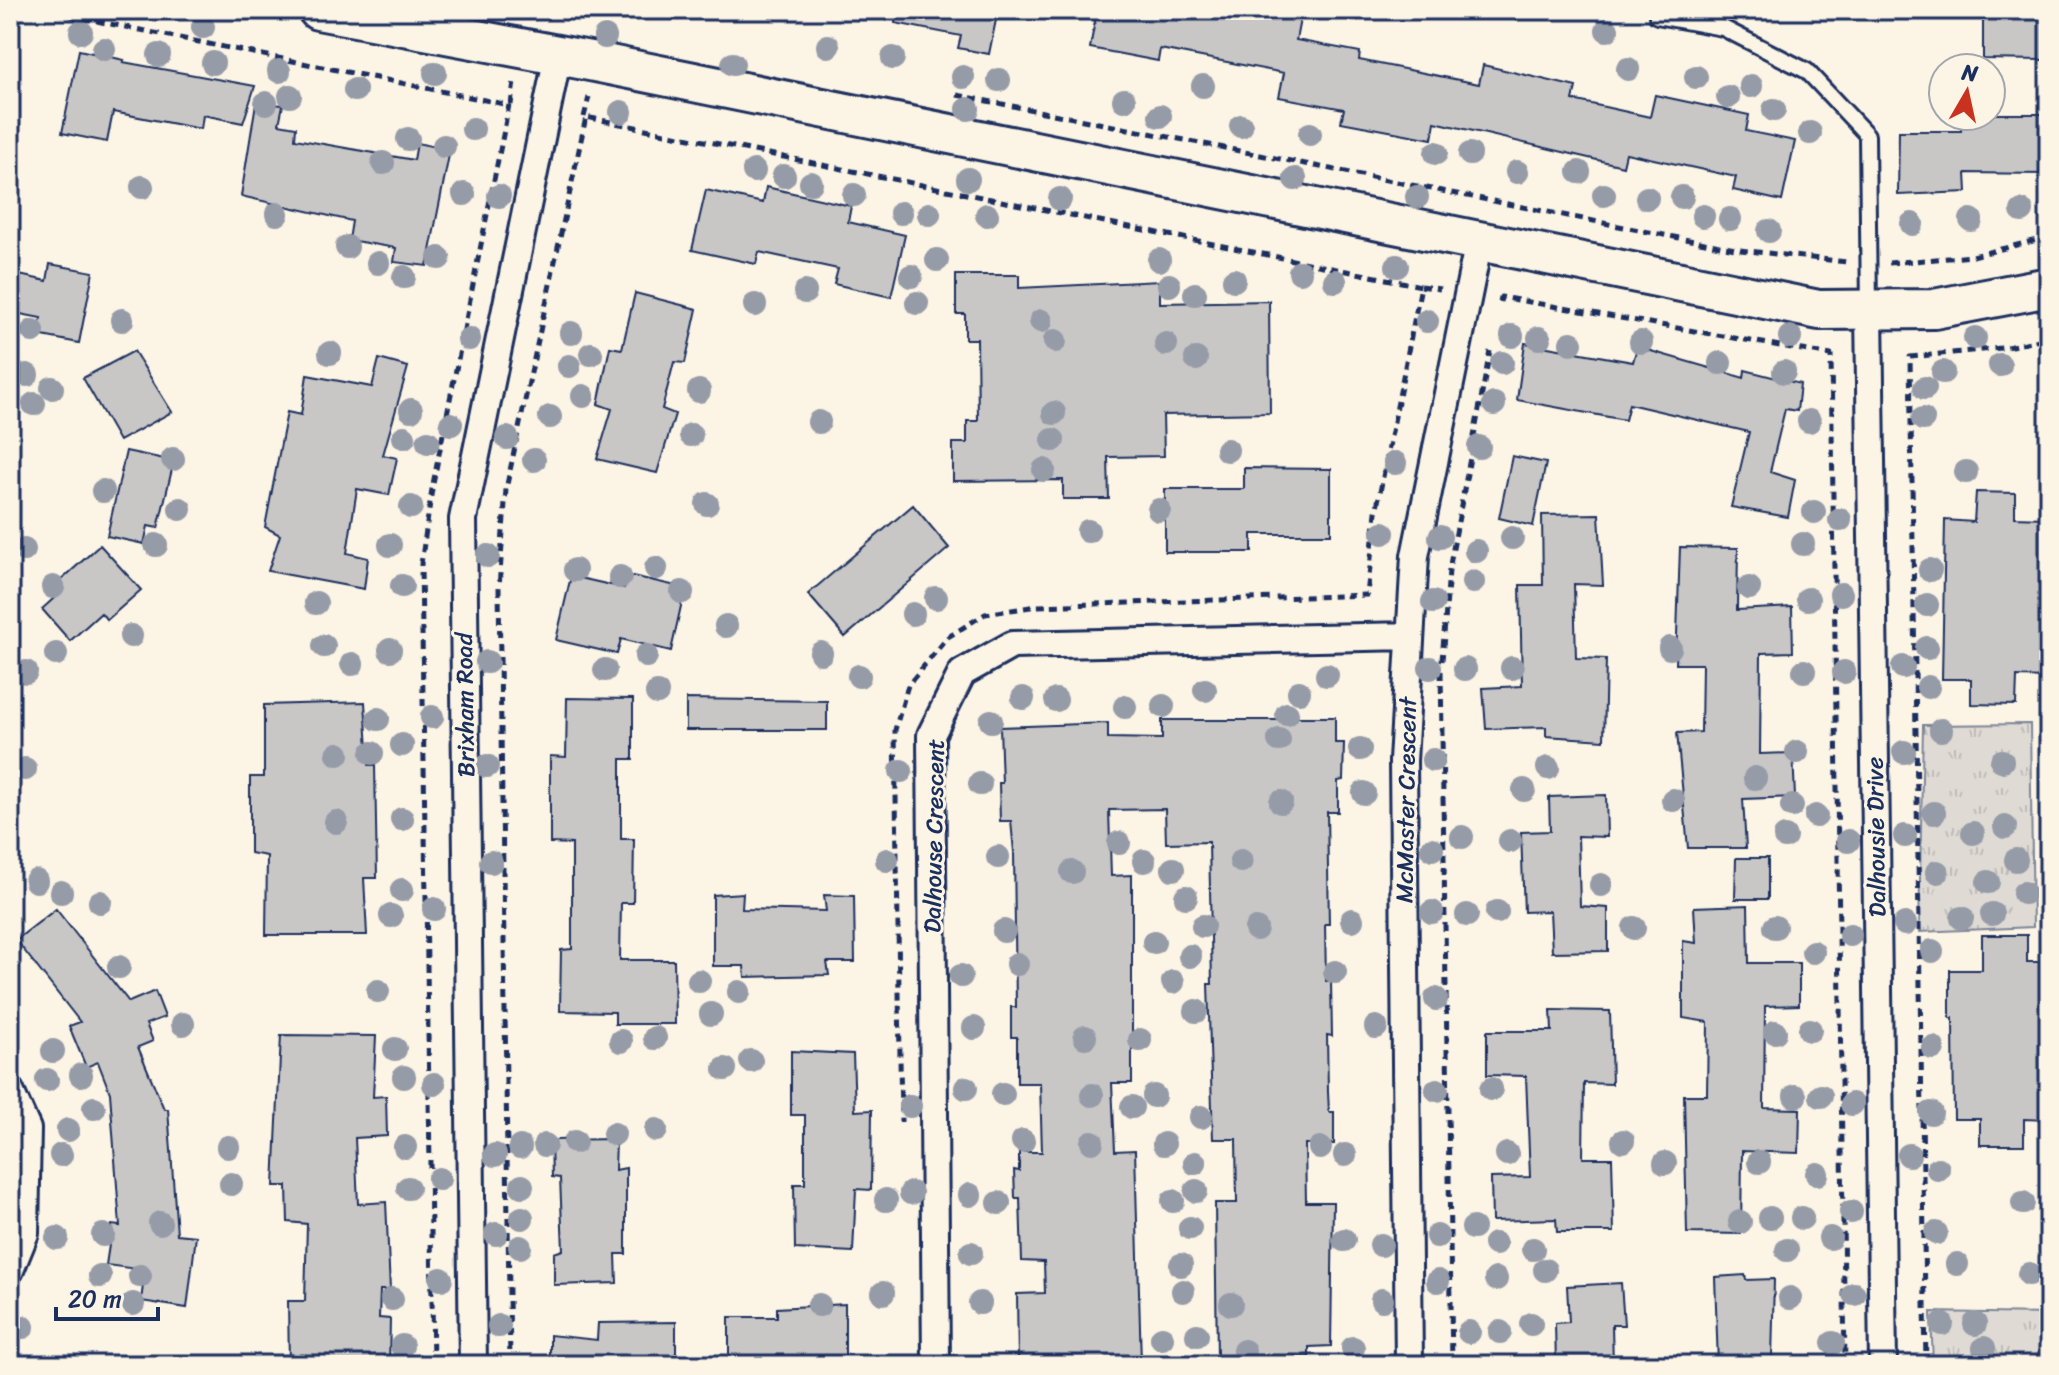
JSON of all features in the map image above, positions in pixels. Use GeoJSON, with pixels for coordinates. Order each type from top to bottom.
{"type":"FeatureCollection","features":[{"type":"Feature","properties":{"kind":"street"},"geometry":{"type":"LineString","coordinates":[[318,10],[558,55],[1819,310],[1934,309],[2049,287]]}},
{"type":"Feature","properties":{"kind":"street","name":"Brixham Road"},"geometry":{"type":"LineString","coordinates":[[473,1365],[463,519],[558,55]]}},
{"type":"Feature","properties":{"kind":"street","name":"McMaster Crescent"},"geometry":{"type":"LineString","coordinates":[[1409,1365],[1403,761],[1410,636],[1415,556],[1479,241]]}},
{"type":"Feature","properties":{"kind":"street","name":"Dalhousie Drive"},"geometry":{"type":"LineString","coordinates":[[1869,309],[1883,1365]]}},
{"type":"Feature","properties":{"kind":"street","name":"Dalhouse Crescent"},"geometry":{"type":"LineString","coordinates":[[936,1365],[931,735],[962,673],[1012,645],[1410,636]]}},
{"type":"Feature","properties":{"kind":"street"},"geometry":{"type":"LineString","coordinates":[[10,1091],[27,1129],[25,1233],[10,1270]]}},
{"type":"Feature","properties":{"kind":"lane"},"geometry":{"type":"LineString","coordinates":[[1657,16],[1723,28],[1807,71],[1867,135],[1869,309]]}},
{"type":"Feature","properties":{"kind":"path"},"geometry":{"type":"LineString","coordinates":[[42,10],[509,105],[432,489],[421,564],[433,1365]]}},
{"type":"Feature","properties":{"kind":"path"},"geometry":{"type":"LineString","coordinates":[[944,93],[1740,250],[1868,264],[1973,256],[2049,237]]}},
{"type":"Feature","properties":{"kind":"path"},"geometry":{"type":"LineString","coordinates":[[510,1365],[499,588],[506,489],[586,117],[1421,286],[1376,512],[1367,595],[1037,606],[985,614],[948,637],[908,685],[895,730],[901,1125]]}},
{"type":"Feature","properties":{"kind":"path"},"geometry":{"type":"LineString","coordinates":[[1498,312],[1501,297],[1831,355],[1845,1365]]}},
{"type":"Feature","properties":{"kind":"path"},"geometry":{"type":"LineString","coordinates":[[1926,1365],[1910,357],[2002,348],[2049,338]]}},
{"type":"Feature","properties":{"kind":"path"},"geometry":{"type":"LineString","coordinates":[[1452,1365],[1441,673],[1449,570],[1492,342]]}},
{"type":"Feature","properties":{"kind":"green space"},"geometry":{"type":"Polygon","coordinates":[[[2030,724],[2033,927],[1919,932],[1923,725],[2030,724]]]}},
{"type":"Feature","properties":{"kind":"green space"},"geometry":{"type":"Polygon","coordinates":[[[1931,1312],[2049,1314],[2049,1341],[2042,1342],[2043,1365],[1933,1365],[1931,1312]]]}},
{"type":"Feature","properties":{"kind":"building"},"geometry":{"type":"Polygon","coordinates":[[[896,10],[998,10],[989,54],[958,48],[961,36],[895,23],[896,10]]]}},
{"type":"Feature","properties":{"kind":"building"},"geometry":{"type":"Polygon","coordinates":[[[1097,10],[1278,10],[1301,14],[1296,40],[1360,52],[1359,60],[1479,84],[1483,65],[1576,87],[1573,100],[1650,117],[1655,95],[1749,115],[1746,131],[1795,141],[1782,201],[1733,190],[1736,177],[1626,153],[1623,166],[1435,122],[1432,139],[1341,122],[1344,109],[1279,97],[1284,73],[1160,49],[1158,61],[1090,48],[1097,10]]]}},
{"type":"Feature","properties":{"kind":"building"},"geometry":{"type":"Polygon","coordinates":[[[1983,10],[2044,10],[2044,60],[2007,59],[2007,52],[1983,52],[1983,10]]]}},
{"type":"Feature","properties":{"kind":"building"},"geometry":{"type":"Polygon","coordinates":[[[79,50],[123,62],[255,86],[243,123],[203,115],[201,129],[113,112],[107,142],[62,133],[79,50]]]}},
{"type":"Feature","properties":{"kind":"building"},"geometry":{"type":"Polygon","coordinates":[[[256,103],[283,105],[279,124],[296,127],[295,139],[414,160],[417,143],[450,150],[427,266],[394,262],[396,248],[349,240],[352,221],[241,196],[256,103]]]}},
{"type":"Feature","properties":{"kind":"building"},"geometry":{"type":"Polygon","coordinates":[[[2007,114],[2049,114],[2049,174],[1966,173],[1967,192],[1898,195],[1899,131],[2007,132],[2007,114]]]}},
{"type":"Feature","properties":{"kind":"building"},"geometry":{"type":"Polygon","coordinates":[[[766,187],[851,206],[848,222],[905,235],[891,297],[834,284],[838,269],[759,252],[756,264],[692,250],[706,190],[763,203],[766,187]]]}},
{"type":"Feature","properties":{"kind":"building"},"geometry":{"type":"Polygon","coordinates":[[[50,264],[93,272],[79,343],[37,335],[41,318],[10,312],[10,273],[47,281],[50,264]]]}},
{"type":"Feature","properties":{"kind":"building"},"geometry":{"type":"Polygon","coordinates":[[[956,275],[1019,275],[1019,288],[1160,281],[1160,303],[1269,301],[1270,413],[1163,415],[1164,456],[1108,457],[1109,499],[1063,499],[1063,480],[953,481],[953,443],[967,443],[967,421],[978,421],[977,339],[965,339],[965,314],[956,314],[956,275]]]}},
{"type":"Feature","properties":{"kind":"building"},"geometry":{"type":"Polygon","coordinates":[[[635,293],[697,309],[685,363],[674,362],[662,409],[675,414],[657,473],[597,459],[612,409],[598,404],[610,347],[622,349],[635,293]]]}},
{"type":"Feature","properties":{"kind":"building"},"geometry":{"type":"Polygon","coordinates":[[[1525,343],[1633,362],[1637,347],[1744,378],[1745,370],[1800,384],[1797,411],[1785,409],[1770,472],[1795,480],[1788,517],[1731,507],[1749,432],[1629,404],[1625,420],[1517,400],[1525,343]]]}},
{"type":"Feature","properties":{"kind":"building"},"geometry":{"type":"Polygon","coordinates":[[[134,351],[172,412],[119,441],[83,378],[134,351]]]}},
{"type":"Feature","properties":{"kind":"building"},"geometry":{"type":"Polygon","coordinates":[[[379,359],[408,367],[383,455],[397,458],[389,495],[357,489],[347,553],[368,558],[364,589],[268,571],[280,535],[265,527],[287,412],[301,415],[307,375],[372,387],[379,359]]]}},
{"type":"Feature","properties":{"kind":"building"},"geometry":{"type":"Polygon","coordinates":[[[126,451],[174,461],[158,528],[148,526],[144,544],[107,536],[126,451]]]}},
{"type":"Feature","properties":{"kind":"building"},"geometry":{"type":"Polygon","coordinates":[[[1512,456],[1546,463],[1533,526],[1499,518],[1512,456]]]}},
{"type":"Feature","properties":{"kind":"building"},"geometry":{"type":"Polygon","coordinates":[[[1244,468],[1331,469],[1331,534],[1252,534],[1252,552],[1165,552],[1165,489],[1244,489],[1244,468]]]}},
{"type":"Feature","properties":{"kind":"building"},"geometry":{"type":"Polygon","coordinates":[[[1976,492],[2015,493],[2015,517],[2045,518],[2047,678],[2017,677],[2016,705],[1971,704],[1971,679],[1942,679],[1945,520],[1974,522],[1976,492]]]}},
{"type":"Feature","properties":{"kind":"building"},"geometry":{"type":"Polygon","coordinates":[[[913,505],[949,548],[845,637],[808,594],[913,505]]]}},
{"type":"Feature","properties":{"kind":"building"},"geometry":{"type":"Polygon","coordinates":[[[1599,514],[1603,585],[1574,584],[1576,658],[1606,659],[1604,740],[1546,736],[1546,727],[1486,729],[1483,688],[1522,686],[1520,585],[1543,585],[1542,515],[1599,514]]]}},
{"type":"Feature","properties":{"kind":"building"},"geometry":{"type":"Polygon","coordinates":[[[100,545],[141,590],[107,620],[101,613],[70,641],[42,609],[63,590],[58,583],[100,545]]]}},
{"type":"Feature","properties":{"kind":"building"},"geometry":{"type":"Polygon","coordinates":[[[1680,547],[1738,548],[1737,610],[1792,607],[1793,652],[1761,653],[1760,754],[1793,753],[1795,797],[1743,799],[1746,848],[1688,848],[1677,733],[1701,732],[1702,664],[1676,664],[1680,547]]]}},
{"type":"Feature","properties":{"kind":"building"},"geometry":{"type":"Polygon","coordinates":[[[628,575],[685,588],[671,651],[621,639],[617,654],[556,640],[571,576],[624,588],[628,575]]]}},
{"type":"Feature","properties":{"kind":"building"},"geometry":{"type":"Polygon","coordinates":[[[567,698],[633,699],[633,759],[621,759],[621,839],[634,839],[633,903],[621,903],[620,960],[674,960],[675,1024],[615,1024],[615,1012],[560,1011],[561,950],[572,949],[572,844],[550,843],[550,756],[566,757],[567,698]]]}},
{"type":"Feature","properties":{"kind":"building"},"geometry":{"type":"Polygon","coordinates":[[[686,699],[827,701],[827,730],[686,730],[686,699]]]}},
{"type":"Feature","properties":{"kind":"building"},"geometry":{"type":"Polygon","coordinates":[[[365,702],[369,765],[375,765],[377,878],[364,878],[367,935],[266,935],[267,856],[250,853],[250,777],[264,777],[264,705],[365,702]]]}},
{"type":"Feature","properties":{"kind":"building"},"geometry":{"type":"Polygon","coordinates":[[[1290,717],[1335,717],[1335,743],[1344,743],[1343,780],[1338,781],[1338,812],[1327,812],[1329,924],[1325,924],[1326,981],[1331,981],[1332,1036],[1327,1035],[1328,1092],[1329,1112],[1334,1112],[1334,1144],[1305,1144],[1306,1202],[1333,1202],[1331,1346],[1309,1347],[1309,1357],[1217,1359],[1215,1203],[1237,1203],[1236,1139],[1213,1139],[1208,984],[1212,984],[1209,842],[1166,843],[1165,809],[1109,810],[1111,876],[1132,875],[1132,1083],[1112,1083],[1115,1151],[1135,1150],[1141,1363],[1018,1362],[1017,1294],[1045,1293],[1044,1262],[1022,1261],[1020,1198],[1015,1198],[1014,1170],[1019,1171],[1019,1152],[1042,1152],[1040,1083],[1017,1083],[1017,1037],[1011,1037],[1011,1007],[1016,1007],[1014,852],[1011,821],[1000,821],[1000,727],[1108,723],[1108,738],[1162,739],[1162,720],[1290,720],[1290,717]]]}},
{"type":"Feature","properties":{"kind":"building"},"geometry":{"type":"Polygon","coordinates":[[[1606,795],[1607,837],[1578,836],[1580,906],[1608,908],[1608,951],[1552,952],[1550,911],[1524,912],[1521,832],[1550,831],[1549,797],[1606,795]]]}},
{"type":"Feature","properties":{"kind":"building"},"geometry":{"type":"Polygon","coordinates":[[[1736,858],[1768,858],[1768,899],[1735,899],[1736,858]]]}},
{"type":"Feature","properties":{"kind":"building"},"geometry":{"type":"Polygon","coordinates":[[[743,893],[742,909],[826,911],[824,895],[854,896],[855,962],[827,962],[829,975],[745,977],[744,966],[713,966],[713,895],[743,893]]]}},
{"type":"Feature","properties":{"kind":"building"},"geometry":{"type":"Polygon","coordinates":[[[1748,905],[1749,963],[1799,963],[1799,1005],[1765,1006],[1764,1108],[1800,1109],[1799,1153],[1742,1151],[1741,1234],[1687,1233],[1684,1095],[1707,1095],[1708,1022],[1683,1018],[1683,941],[1696,943],[1694,907],[1748,905]]]}},
{"type":"Feature","properties":{"kind":"building"},"geometry":{"type":"Polygon","coordinates":[[[56,909],[129,1002],[155,991],[165,1017],[146,1024],[153,1041],[138,1047],[164,1109],[168,1109],[177,1234],[196,1236],[187,1308],[141,1301],[145,1270],[106,1265],[112,1225],[120,1226],[110,1093],[98,1062],[86,1067],[69,1026],[80,1022],[16,940],[56,909]]]}},
{"type":"Feature","properties":{"kind":"building"},"geometry":{"type":"Polygon","coordinates":[[[1982,935],[2027,935],[2027,962],[2049,962],[2049,1120],[2024,1119],[2024,1145],[1980,1145],[1980,1119],[1954,1119],[1950,970],[1982,970],[1982,935]]]}},
{"type":"Feature","properties":{"kind":"building"},"geometry":{"type":"Polygon","coordinates":[[[1551,1010],[1610,1011],[1612,1084],[1584,1083],[1583,1158],[1612,1158],[1614,1232],[1557,1232],[1556,1219],[1492,1221],[1491,1178],[1530,1177],[1526,1076],[1487,1075],[1487,1031],[1552,1031],[1551,1010]]]}},
{"type":"Feature","properties":{"kind":"building"},"geometry":{"type":"Polygon","coordinates":[[[281,1035],[376,1036],[373,1097],[386,1096],[387,1136],[355,1138],[358,1204],[386,1202],[390,1290],[380,1290],[379,1318],[390,1319],[389,1365],[289,1365],[288,1301],[305,1301],[307,1224],[288,1222],[287,1186],[274,1186],[281,1035]]]}},
{"type":"Feature","properties":{"kind":"building"},"geometry":{"type":"Polygon","coordinates":[[[791,1051],[853,1054],[855,1111],[872,1110],[871,1190],[856,1189],[853,1252],[795,1249],[794,1184],[805,1184],[805,1115],[791,1115],[791,1051]]]}},
{"type":"Feature","properties":{"kind":"building"},"geometry":{"type":"Polygon","coordinates":[[[616,1139],[615,1170],[626,1168],[626,1254],[616,1254],[617,1283],[554,1285],[554,1253],[563,1250],[560,1178],[552,1177],[551,1140],[616,1139]]]}},
{"type":"Feature","properties":{"kind":"building"},"geometry":{"type":"Polygon","coordinates":[[[1745,1275],[1746,1280],[1774,1279],[1772,1359],[1745,1358],[1745,1365],[1718,1365],[1715,1277],[1745,1275]]]}},
{"type":"Feature","properties":{"kind":"building"},"geometry":{"type":"Polygon","coordinates":[[[1621,1283],[1624,1325],[1612,1325],[1613,1365],[1556,1365],[1555,1323],[1569,1322],[1567,1286],[1621,1283]]]}},
{"type":"Feature","properties":{"kind":"building"},"geometry":{"type":"Polygon","coordinates":[[[845,1304],[845,1365],[729,1365],[729,1317],[777,1317],[777,1308],[845,1304]]]}},
{"type":"Feature","properties":{"kind":"building"},"geometry":{"type":"Polygon","coordinates":[[[676,1322],[676,1365],[550,1365],[550,1335],[597,1340],[598,1323],[676,1322]]]}}]}
